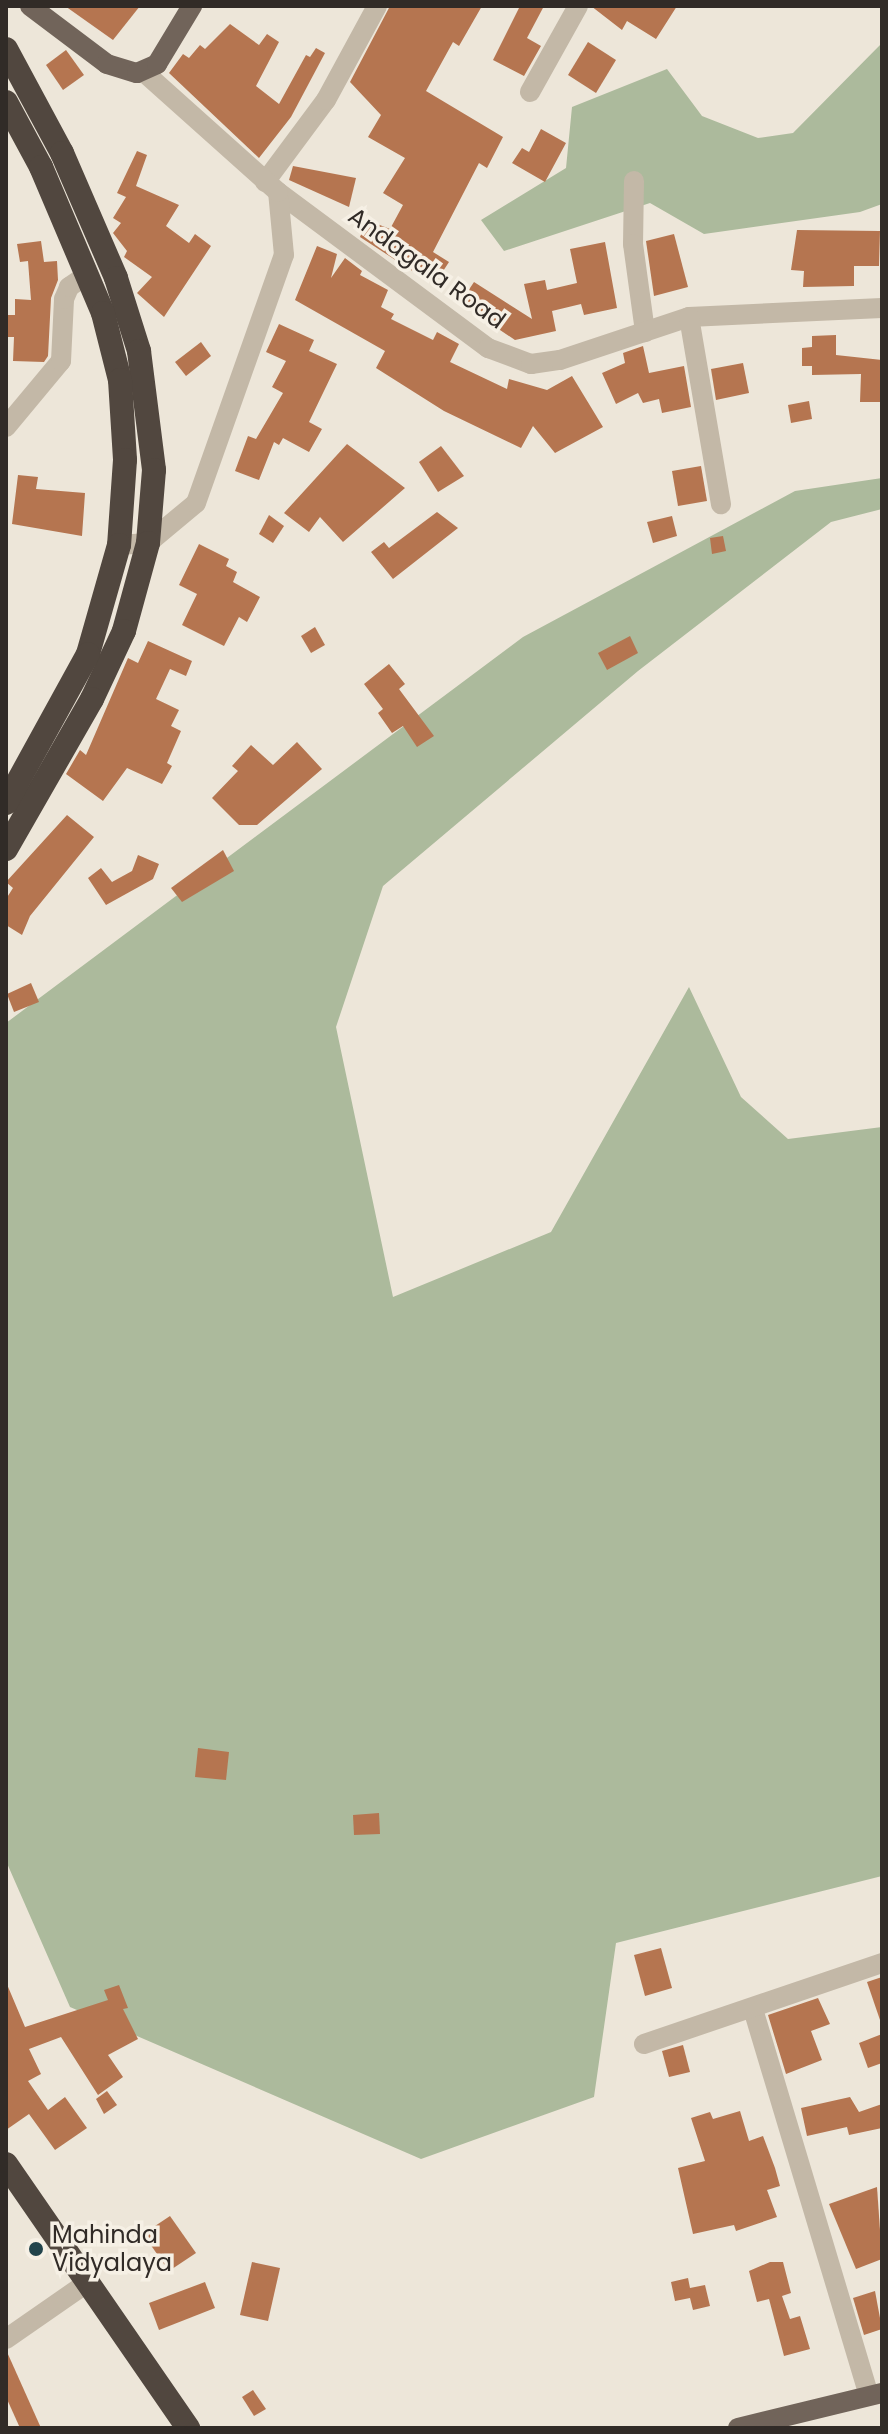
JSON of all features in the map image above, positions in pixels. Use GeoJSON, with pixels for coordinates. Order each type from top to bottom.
{"type":"FeatureCollection","features":[{"type":"Feature","properties":{"kind":"highway"},"geometry":{"type":"LineString","coordinates":[[6,49],[86,206],[139,351],[154,470],[148,543],[124,631],[92,699],[6,849]]}},
{"type":"Feature","properties":{"kind":"highway"},"geometry":{"type":"LineString","coordinates":[[6,102],[88,274],[120,380],[125,460],[119,545],[88,654],[6,803]]}},
{"type":"Feature","properties":{"kind":"highway"},"geometry":{"type":"LineString","coordinates":[[6,2164],[188,2428]]}},
{"type":"Feature","properties":{"kind":"main road"},"geometry":{"type":"LineString","coordinates":[[30,6],[107,64],[144,72],[166,53],[192,6]]}},
{"type":"Feature","properties":{"kind":"main road"},"geometry":{"type":"LineString","coordinates":[[738,2428],[876,2394]]}},
{"type":"Feature","properties":{"kind":"street"},"geometry":{"type":"LineString","coordinates":[[119,545],[148,543],[196,503],[284,255],[271,187],[320,109],[377,6]]}},
{"type":"Feature","properties":{"kind":"street"},"geometry":{"type":"LineString","coordinates":[[530,92],[578,6]]}},
{"type":"Feature","properties":{"kind":"street","name":"Andagala Road"},"geometry":{"type":"LineString","coordinates":[[144,72],[271,187],[488,348],[531,364],[546,363],[689,317],[882,308]]}},
{"type":"Feature","properties":{"kind":"street"},"geometry":{"type":"LineString","coordinates":[[634,181],[633,244],[645,332]]}},
{"type":"Feature","properties":{"kind":"street"},"geometry":{"type":"LineString","coordinates":[[6,427],[61,361],[64,299],[69,287],[88,274]]}},
{"type":"Feature","properties":{"kind":"street"},"geometry":{"type":"LineString","coordinates":[[689,317],[721,504]]}},
{"type":"Feature","properties":{"kind":"street"},"geometry":{"type":"LineString","coordinates":[[644,2044],[882,1963]]}},
{"type":"Feature","properties":{"kind":"street"},"geometry":{"type":"LineString","coordinates":[[753,2009],[876,2394]]}},
{"type":"Feature","properties":{"kind":"street"},"geometry":{"type":"LineString","coordinates":[[6,2339],[88,2282]]}},
{"type":"Feature","properties":{"kind":"green space"},"geometry":{"type":"Polygon","coordinates":[[[882,43],[882,204],[860,212],[704,234],[650,203],[504,251],[481,220],[566,168],[572,107],[667,69],[702,116],[758,138],[793,133],[882,43]]]}},
{"type":"Feature","properties":{"kind":"green space"},"geometry":{"type":"Polygon","coordinates":[[[882,478],[882,509],[831,522],[638,671],[383,886],[336,1027],[393,1297],[551,1232],[689,987],[741,1097],[788,1139],[882,1127],[882,1876],[616,1943],[594,2097],[421,2159],[70,2007],[6,1861],[6,1023],[523,637],[795,491],[882,478]]]}},
{"type":"Feature","properties":{"kind":"building"},"geometry":{"type":"Polygon","coordinates":[[[65,6],[140,6],[113,40],[65,6]]]}},
{"type":"Feature","properties":{"kind":"building"},"geometry":{"type":"Polygon","coordinates":[[[390,6],[482,6],[459,46],[453,42],[426,91],[503,137],[487,168],[479,163],[433,252],[449,262],[434,285],[360,237],[367,220],[390,229],[403,205],[383,193],[405,158],[368,137],[381,115],[350,82],[390,6]]]}},
{"type":"Feature","properties":{"kind":"building"},"geometry":{"type":"Polygon","coordinates":[[[520,6],[544,6],[527,38],[541,46],[524,76],[493,60],[520,6]]]}},
{"type":"Feature","properties":{"kind":"building"},"geometry":{"type":"Polygon","coordinates":[[[591,6],[677,6],[656,39],[627,21],[622,30],[591,6]]]}},
{"type":"Feature","properties":{"kind":"building"},"geometry":{"type":"Polygon","coordinates":[[[230,24],[259,45],[267,34],[279,42],[256,86],[279,104],[306,55],[310,57],[316,48],[325,53],[291,117],[259,158],[169,73],[183,54],[189,58],[200,45],[205,49],[230,24]]]}},
{"type":"Feature","properties":{"kind":"building"},"geometry":{"type":"Polygon","coordinates":[[[588,42],[616,60],[596,93],[568,75],[588,42]]]}},
{"type":"Feature","properties":{"kind":"building"},"geometry":{"type":"Polygon","coordinates":[[[66,50],[84,75],[63,90],[46,65],[66,50]]]}},
{"type":"Feature","properties":{"kind":"building"},"geometry":{"type":"Polygon","coordinates":[[[541,129],[566,143],[545,182],[512,163],[522,148],[529,152],[541,129]]]}},
{"type":"Feature","properties":{"kind":"building"},"geometry":{"type":"Polygon","coordinates":[[[137,151],[147,155],[136,186],[179,205],[166,226],[189,243],[195,234],[211,246],[164,317],[137,293],[152,277],[124,257],[127,251],[113,233],[121,223],[113,218],[126,197],[117,193],[137,151]]]}},
{"type":"Feature","properties":{"kind":"building"},"geometry":{"type":"Polygon","coordinates":[[[293,166],[356,178],[349,207],[289,180],[293,166]]]}},
{"type":"Feature","properties":{"kind":"building"},"geometry":{"type":"Polygon","coordinates":[[[797,230],[880,231],[879,266],[854,266],[854,286],[803,287],[804,271],[791,270],[797,230]]]}},
{"type":"Feature","properties":{"kind":"building"},"geometry":{"type":"Polygon","coordinates":[[[674,234],[688,287],[654,296],[646,241],[674,234]]]}},
{"type":"Feature","properties":{"kind":"building"},"geometry":{"type":"Polygon","coordinates":[[[41,241],[44,262],[57,261],[58,280],[51,298],[48,356],[44,362],[13,361],[14,337],[6,337],[6,315],[15,315],[15,299],[31,300],[28,261],[20,262],[17,244],[41,241]]]}},
{"type":"Feature","properties":{"kind":"building"},"geometry":{"type":"Polygon","coordinates":[[[605,242],[617,308],[584,315],[581,304],[552,311],[556,331],[515,340],[460,303],[474,282],[532,319],[524,284],[545,280],[547,290],[577,283],[570,249],[605,242]]]}},
{"type":"Feature","properties":{"kind":"building"},"geometry":{"type":"Polygon","coordinates":[[[317,246],[337,254],[331,278],[345,258],[362,271],[360,275],[388,290],[381,307],[394,314],[391,319],[433,340],[437,332],[459,344],[450,362],[507,389],[509,379],[547,390],[572,376],[603,427],[555,453],[533,426],[521,448],[444,411],[376,368],[385,351],[295,300],[317,246]]]}},
{"type":"Feature","properties":{"kind":"building"},"geometry":{"type":"Polygon","coordinates":[[[279,324],[314,340],[309,351],[337,364],[309,422],[322,429],[309,452],[283,438],[279,445],[274,442],[259,480],[235,471],[248,436],[256,439],[283,393],[272,387],[286,361],[266,352],[279,324]]]}},
{"type":"Feature","properties":{"kind":"building"},"geometry":{"type":"Polygon","coordinates":[[[836,335],[836,355],[882,360],[882,402],[860,402],[861,374],[812,375],[812,366],[802,366],[802,348],[812,347],[812,336],[836,335]]]}},
{"type":"Feature","properties":{"kind":"building"},"geometry":{"type":"Polygon","coordinates":[[[201,342],[211,356],[186,376],[175,362],[201,342]]]}},
{"type":"Feature","properties":{"kind":"building"},"geometry":{"type":"Polygon","coordinates":[[[643,346],[649,373],[684,366],[691,407],[662,413],[659,399],[643,403],[638,393],[616,404],[602,373],[625,363],[623,353],[643,346]]]}},
{"type":"Feature","properties":{"kind":"building"},"geometry":{"type":"Polygon","coordinates":[[[743,363],[749,393],[716,400],[711,369],[743,363]]]}},
{"type":"Feature","properties":{"kind":"building"},"geometry":{"type":"Polygon","coordinates":[[[809,401],[812,419],[791,423],[788,405],[809,401]]]}},
{"type":"Feature","properties":{"kind":"building"},"geometry":{"type":"Polygon","coordinates":[[[347,444],[405,488],[343,542],[320,517],[309,532],[284,513],[347,444]]]}},
{"type":"Feature","properties":{"kind":"building"},"geometry":{"type":"Polygon","coordinates":[[[441,446],[464,476],[438,492],[419,462],[441,446]]]}},
{"type":"Feature","properties":{"kind":"building"},"geometry":{"type":"Polygon","coordinates":[[[701,466],[707,501],[678,506],[672,471],[701,466]]]}},
{"type":"Feature","properties":{"kind":"building"},"geometry":{"type":"Polygon","coordinates":[[[18,475],[38,477],[36,489],[85,493],[82,536],[12,524],[18,475]]]}},
{"type":"Feature","properties":{"kind":"building"},"geometry":{"type":"Polygon","coordinates":[[[437,512],[458,528],[393,579],[371,552],[384,542],[389,548],[437,512]]]}},
{"type":"Feature","properties":{"kind":"building"},"geometry":{"type":"Polygon","coordinates":[[[269,515],[284,526],[273,543],[259,534],[269,515]]]}},
{"type":"Feature","properties":{"kind":"building"},"geometry":{"type":"Polygon","coordinates":[[[672,516],[677,536],[653,543],[647,522],[672,516]]]}},
{"type":"Feature","properties":{"kind":"building"},"geometry":{"type":"Polygon","coordinates":[[[723,536],[726,551],[712,554],[710,538],[723,536]]]}},
{"type":"Feature","properties":{"kind":"building"},"geometry":{"type":"Polygon","coordinates":[[[199,544],[229,559],[226,566],[237,572],[233,582],[260,597],[247,622],[239,617],[224,646],[182,625],[197,594],[179,585],[199,544]]]}},
{"type":"Feature","properties":{"kind":"building"},"geometry":{"type":"Polygon","coordinates":[[[315,627],[325,645],[311,653],[301,636],[315,627]]]}},
{"type":"Feature","properties":{"kind":"building"},"geometry":{"type":"Polygon","coordinates":[[[630,636],[638,653],[607,670],[598,653],[630,636]]]}},
{"type":"Feature","properties":{"kind":"building"},"geometry":{"type":"Polygon","coordinates":[[[148,641],[192,661],[186,676],[170,669],[156,699],[179,710],[171,726],[181,731],[167,763],[172,766],[162,784],[127,768],[103,801],[66,774],[80,750],[86,755],[128,658],[138,663],[148,641]]]}},
{"type":"Feature","properties":{"kind":"building"},"geometry":{"type":"Polygon","coordinates":[[[389,664],[405,684],[399,689],[434,736],[417,747],[403,726],[392,733],[378,713],[383,709],[364,684],[389,664]]]}},
{"type":"Feature","properties":{"kind":"building"},"geometry":{"type":"Polygon","coordinates":[[[297,742],[322,769],[257,825],[239,825],[212,798],[238,771],[232,766],[251,745],[273,765],[297,742]]]}},
{"type":"Feature","properties":{"kind":"building"},"geometry":{"type":"Polygon","coordinates":[[[67,815],[94,837],[30,916],[22,935],[6,925],[6,899],[13,888],[6,882],[67,815]]]}},
{"type":"Feature","properties":{"kind":"building"},"geometry":{"type":"Polygon","coordinates":[[[223,850],[234,871],[182,902],[171,888],[223,850]]]}},
{"type":"Feature","properties":{"kind":"building"},"geometry":{"type":"Polygon","coordinates":[[[138,855],[159,864],[153,879],[106,905],[88,878],[101,868],[112,882],[132,871],[138,855]]]}},
{"type":"Feature","properties":{"kind":"building"},"geometry":{"type":"Polygon","coordinates":[[[31,983],[39,1002],[14,1012],[7,994],[31,983]]]}},
{"type":"Feature","properties":{"kind":"building"},"geometry":{"type":"Polygon","coordinates":[[[198,1748],[229,1752],[226,1780],[195,1777],[198,1748]]]}},
{"type":"Feature","properties":{"kind":"building"},"geometry":{"type":"Polygon","coordinates":[[[379,1813],[380,1834],[354,1835],[353,1815],[379,1813]]]}},
{"type":"Feature","properties":{"kind":"building"},"geometry":{"type":"Polygon","coordinates":[[[661,1948],[672,1988],[645,1996],[634,1955],[661,1948]]]}},
{"type":"Feature","properties":{"kind":"building"},"geometry":{"type":"Polygon","coordinates":[[[882,1977],[882,2020],[880,2020],[867,1982],[882,1977]]]}},
{"type":"Feature","properties":{"kind":"building"},"geometry":{"type":"Polygon","coordinates":[[[6,1982],[25,2027],[108,2000],[104,1990],[119,1985],[128,2008],[123,2009],[138,2039],[108,2055],[123,2077],[98,2095],[61,2037],[29,2049],[41,2074],[28,2081],[48,2110],[65,2097],[87,2128],[55,2150],[29,2114],[6,2130],[6,1982]]]}},
{"type":"Feature","properties":{"kind":"building"},"geometry":{"type":"Polygon","coordinates":[[[818,1998],[830,2024],[811,2031],[822,2060],[786,2074],[768,2015],[818,1998]]]}},
{"type":"Feature","properties":{"kind":"building"},"geometry":{"type":"Polygon","coordinates":[[[882,2034],[882,2063],[868,2068],[859,2043],[882,2034]]]}},
{"type":"Feature","properties":{"kind":"building"},"geometry":{"type":"Polygon","coordinates":[[[683,2045],[690,2072],[669,2077],[662,2051],[683,2045]]]}},
{"type":"Feature","properties":{"kind":"building"},"geometry":{"type":"Polygon","coordinates":[[[107,2091],[117,2105],[104,2114],[96,2099],[107,2091]]]}},
{"type":"Feature","properties":{"kind":"building"},"geometry":{"type":"Polygon","coordinates":[[[850,2097],[859,2112],[882,2104],[882,2128],[849,2135],[847,2127],[807,2136],[801,2108],[850,2097]]]}},
{"type":"Feature","properties":{"kind":"building"},"geometry":{"type":"Polygon","coordinates":[[[740,2111],[749,2141],[763,2136],[775,2168],[780,2186],[767,2190],[777,2217],[736,2231],[734,2225],[693,2234],[678,2168],[705,2161],[691,2118],[710,2112],[713,2119],[740,2111]]]}},
{"type":"Feature","properties":{"kind":"building"},"geometry":{"type":"Polygon","coordinates":[[[877,2187],[882,2259],[856,2269],[829,2204],[877,2187]]]}},
{"type":"Feature","properties":{"kind":"building"},"geometry":{"type":"Polygon","coordinates":[[[170,2216],[196,2253],[169,2271],[143,2234],[170,2216]]]}},
{"type":"Feature","properties":{"kind":"building"},"geometry":{"type":"Polygon","coordinates":[[[252,2262],[280,2268],[268,2321],[240,2315],[252,2262]]]}},
{"type":"Feature","properties":{"kind":"building"},"geometry":{"type":"Polygon","coordinates":[[[770,2262],[783,2262],[791,2293],[782,2296],[790,2319],[800,2316],[810,2349],[784,2356],[769,2299],[757,2302],[749,2271],[770,2262]]]}},
{"type":"Feature","properties":{"kind":"building"},"geometry":{"type":"Polygon","coordinates":[[[688,2278],[690,2288],[705,2285],[710,2306],[693,2310],[690,2298],[675,2301],[671,2282],[688,2278]]]}},
{"type":"Feature","properties":{"kind":"building"},"geometry":{"type":"Polygon","coordinates":[[[205,2282],[215,2308],[159,2330],[149,2303],[205,2282]]]}},
{"type":"Feature","properties":{"kind":"building"},"geometry":{"type":"Polygon","coordinates":[[[875,2291],[882,2329],[864,2335],[853,2298],[875,2291]]]}},
{"type":"Feature","properties":{"kind":"building"},"geometry":{"type":"Polygon","coordinates":[[[6,2352],[41,2428],[20,2428],[6,2397],[6,2352]]]}},
{"type":"Feature","properties":{"kind":"building"},"geometry":{"type":"Polygon","coordinates":[[[253,2390],[266,2409],[254,2416],[242,2397],[253,2390]]]}},
{"type":"Feature","properties":{"kind":"place","name":"Mahinda Vidyalaya"},"geometry":{"type":"Point","coordinates":[36,2249]}}]}
